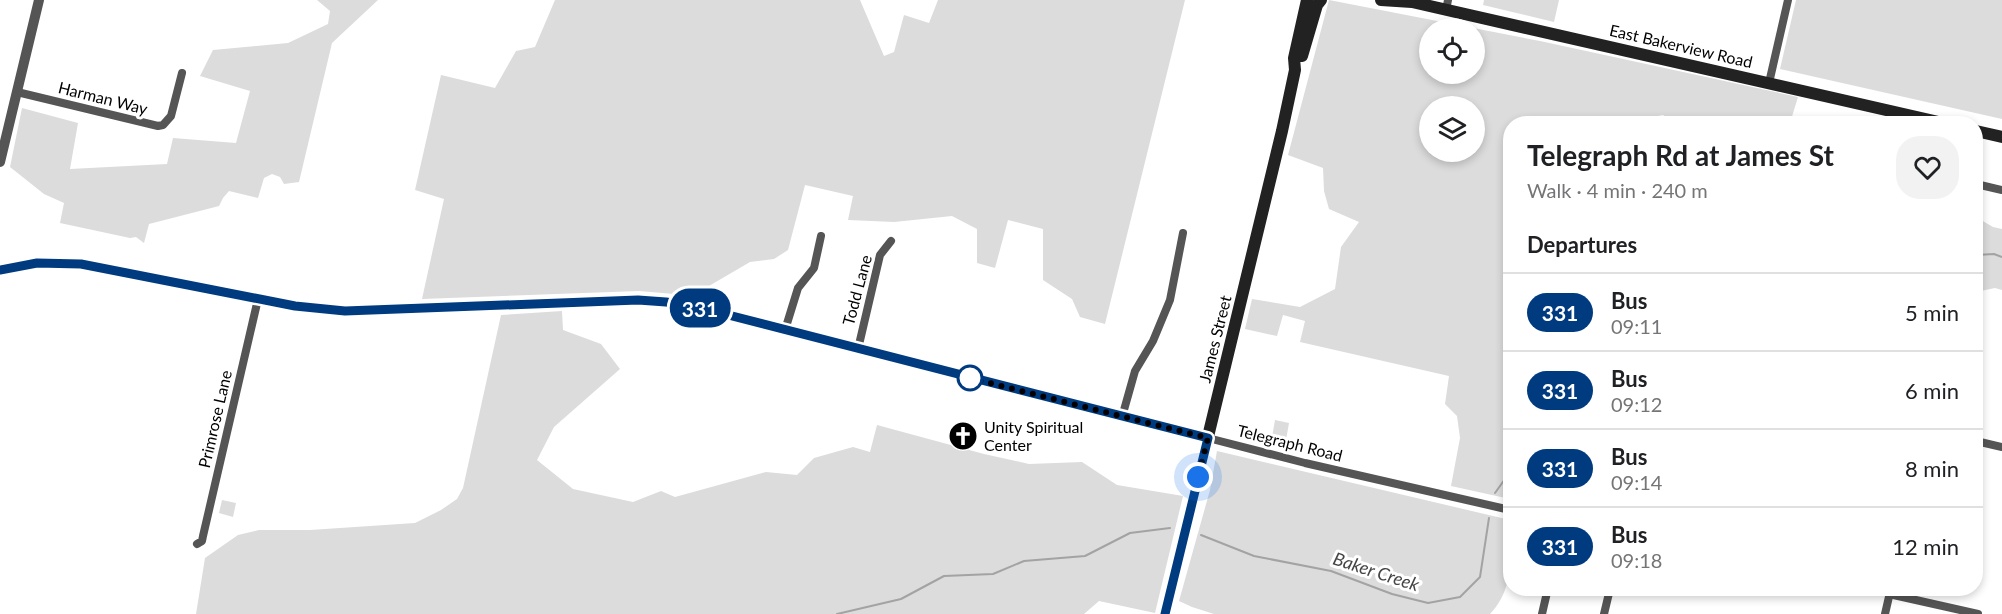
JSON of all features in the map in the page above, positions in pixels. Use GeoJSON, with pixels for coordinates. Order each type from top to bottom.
{"type":"FeatureCollection","features":[{"type":"Feature","properties":{"kind":"main road","name":"James Street"},"geometry":{"type":"LineString","coordinates":[[1295,70],[1294,58],[1307,0]]}},
{"type":"Feature","properties":{"kind":"main road","name":"James Street"},"geometry":{"type":"LineString","coordinates":[[1165,614],[1295,70],[1301,60],[1316,8],[1321,0]]}},
{"type":"Feature","properties":{"kind":"main road","name":"East Bakerview Road"},"geometry":{"type":"LineString","coordinates":[[1381,0],[1447,5],[1913,116]]}},
{"type":"Feature","properties":{"kind":"main road"},"geometry":{"type":"LineString","coordinates":[[1983,133],[2002,137]]}},
{"type":"Feature","properties":{"kind":"street"},"geometry":{"type":"LineString","coordinates":[[0,162],[39,0]]}},
{"type":"Feature","properties":{"kind":"street"},"geometry":{"type":"LineString","coordinates":[[1769,82],[1788,0]]}},
{"type":"Feature","properties":{"kind":"street","name":"Harman Way"},"geometry":{"type":"LineString","coordinates":[[17,92],[158,126],[164,125],[171,116],[182,73]]}},
{"type":"Feature","properties":{"kind":"street"},"geometry":{"type":"LineString","coordinates":[[1983,186],[2002,190]]}},
{"type":"Feature","properties":{"kind":"street"},"geometry":{"type":"LineString","coordinates":[[1122,417],[1135,370],[1153,341],[1170,300],[1183,233]]}},
{"type":"Feature","properties":{"kind":"street"},"geometry":{"type":"LineString","coordinates":[[786,330],[798,288],[814,268],[821,236]]}},
{"type":"Feature","properties":{"kind":"street","name":"Todd Lane"},"geometry":{"type":"LineString","coordinates":[[858,349],[880,255],[891,241]]}},
{"type":"Feature","properties":{"kind":"street","name":"Telegraph Road"},"geometry":{"type":"LineString","coordinates":[[0,270],[37,263],[81,264],[322,310],[638,300],[684,304],[1305,463],[1503,508]]}},
{"type":"Feature","properties":{"kind":"street","name":"Primrose Lane"},"geometry":{"type":"LineString","coordinates":[[198,544],[202,541],[258,299]]}},
{"type":"Feature","properties":{"kind":"street"},"geometry":{"type":"LineString","coordinates":[[1983,443],[2002,447]]}},
{"type":"Feature","properties":{"kind":"street"},"geometry":{"type":"LineString","coordinates":[[1542,614],[1546,596]]}},
{"type":"Feature","properties":{"kind":"street"},"geometry":{"type":"LineString","coordinates":[[1604,614],[1608,596]]}},
{"type":"Feature","properties":{"kind":"street"},"geometry":{"type":"LineString","coordinates":[[1885,614],[1889,596]]}},
{"type":"Feature","properties":{"kind":"street"},"geometry":{"type":"LineString","coordinates":[[1909,596],[1978,614]]}},
{"type":"Feature","properties":{"kind":"shaded area"},"geometry":{"type":"Polygon","coordinates":[[[317,0],[378,0],[332,43],[299,182],[284,184],[280,177],[272,174],[264,178],[258,198],[229,191],[219,206],[149,224],[144,243],[136,237],[130,238],[60,223],[64,203],[44,194],[10,167],[22,108],[78,123],[70,169],[167,164],[173,138],[236,143],[250,91],[200,76],[213,50],[288,43],[328,24],[330,11],[317,0]]]}},
{"type":"Feature","properties":{"kind":"shaded area"},"geometry":{"type":"Polygon","coordinates":[[[555,0],[860,0],[884,56],[894,52],[904,15],[929,23],[938,0],[1185,0],[1105,324],[1080,317],[1072,299],[1043,280],[1043,229],[1008,220],[995,268],[977,263],[977,229],[952,216],[894,222],[848,220],[853,196],[805,185],[788,250],[774,259],[750,262],[697,293],[686,295],[639,291],[422,299],[444,199],[415,190],[441,75],[495,88],[516,51],[535,47],[555,0]]]}},
{"type":"Feature","properties":{"kind":"shaded area"},"geometry":{"type":"Polygon","coordinates":[[[1329,0],[1422,18],[1419,18],[1419,84],[1485,84],[1485,30],[1798,97],[1792,116],[1503,116],[1503,497],[1451,486],[1460,438],[1457,416],[1445,404],[1449,376],[1300,342],[1305,321],[1283,315],[1277,336],[1245,329],[1252,299],[1300,307],[1335,289],[1341,247],[1359,222],[1329,209],[1324,191],[1323,168],[1288,155],[1329,0]]]}},
{"type":"Feature","properties":{"kind":"shaded area"},"geometry":{"type":"Polygon","coordinates":[[[1484,0],[1559,0],[1554,22],[1483,5],[1484,0]]]}},
{"type":"Feature","properties":{"kind":"shaded area"},"geometry":{"type":"Polygon","coordinates":[[[1796,0],[2002,0],[2002,119],[1780,69],[1796,0]]]}},
{"type":"Feature","properties":{"kind":"shaded area"},"geometry":{"type":"Polygon","coordinates":[[[1983,221],[2002,229],[2002,290],[1995,288],[1983,291],[1983,221]]]}},
{"type":"Feature","properties":{"kind":"shaded area"},"geometry":{"type":"Polygon","coordinates":[[[562,311],[563,330],[601,344],[620,369],[554,427],[537,460],[573,489],[633,502],[661,491],[675,497],[766,472],[797,475],[814,458],[853,447],[870,452],[877,425],[1029,464],[1082,462],[1117,485],[1183,496],[1155,613],[1099,601],[1084,614],[196,614],[205,558],[238,535],[259,530],[310,530],[415,523],[457,499],[463,488],[501,315],[562,311]]]}},
{"type":"Feature","properties":{"kind":"shaded area"},"geometry":{"type":"Polygon","coordinates":[[[1275,420],[1289,423],[1286,440],[1272,437],[1275,420]]]}},
{"type":"Feature","properties":{"kind":"shaded area"},"geometry":{"type":"Polygon","coordinates":[[[1217,451],[1503,518],[1503,595],[1490,614],[1214,614],[1192,607],[1179,601],[1210,490],[1217,451]]]}},
{"type":"Feature","properties":{"kind":"shaded area"},"geometry":{"type":"Polygon","coordinates":[[[222,500],[236,503],[233,517],[219,513],[222,500]]]}},
{"type":"Feature","properties":{"kind":"waterway","name":"Baker Creek"},"geometry":{"type":"LineString","coordinates":[[1983,255],[1994,254],[2002,257]]}},
{"type":"Feature","properties":{"kind":"waterway","name":"Baker Creek"},"geometry":{"type":"LineString","coordinates":[[1495,493],[1503,482]]}},
{"type":"Feature","properties":{"kind":"waterway","name":"Baker Creek"},"geometry":{"type":"LineString","coordinates":[[1201,535],[1254,556],[1331,571],[1392,594],[1428,603],[1460,597],[1480,577],[1489,518]]}},
{"type":"Feature","properties":{"kind":"waterway","name":"Baker Creek"},"geometry":{"type":"LineString","coordinates":[[837,614],[901,599],[944,576],[993,574],[1024,561],[1085,556],[1130,533],[1170,528]]}},
{"type":"Feature","properties":{"kind":"bus line","name":"331"},"geometry":{"type":"LineString","coordinates":[[0,270],[37,263],[81,264],[322,310],[430,309],[638,300],[684,304],[1208,438],[1165,614]]}},
{"type":"Feature","properties":{"kind":"place","name":"Unity Spiritual Center"},"geometry":{"type":"Point","coordinates":[963,436]}},
{"type":"Feature","properties":{"kind":"route"},"geometry":{"type":"LineString","coordinates":[[970,378],[1208,438],[1198,477]]}}]}
